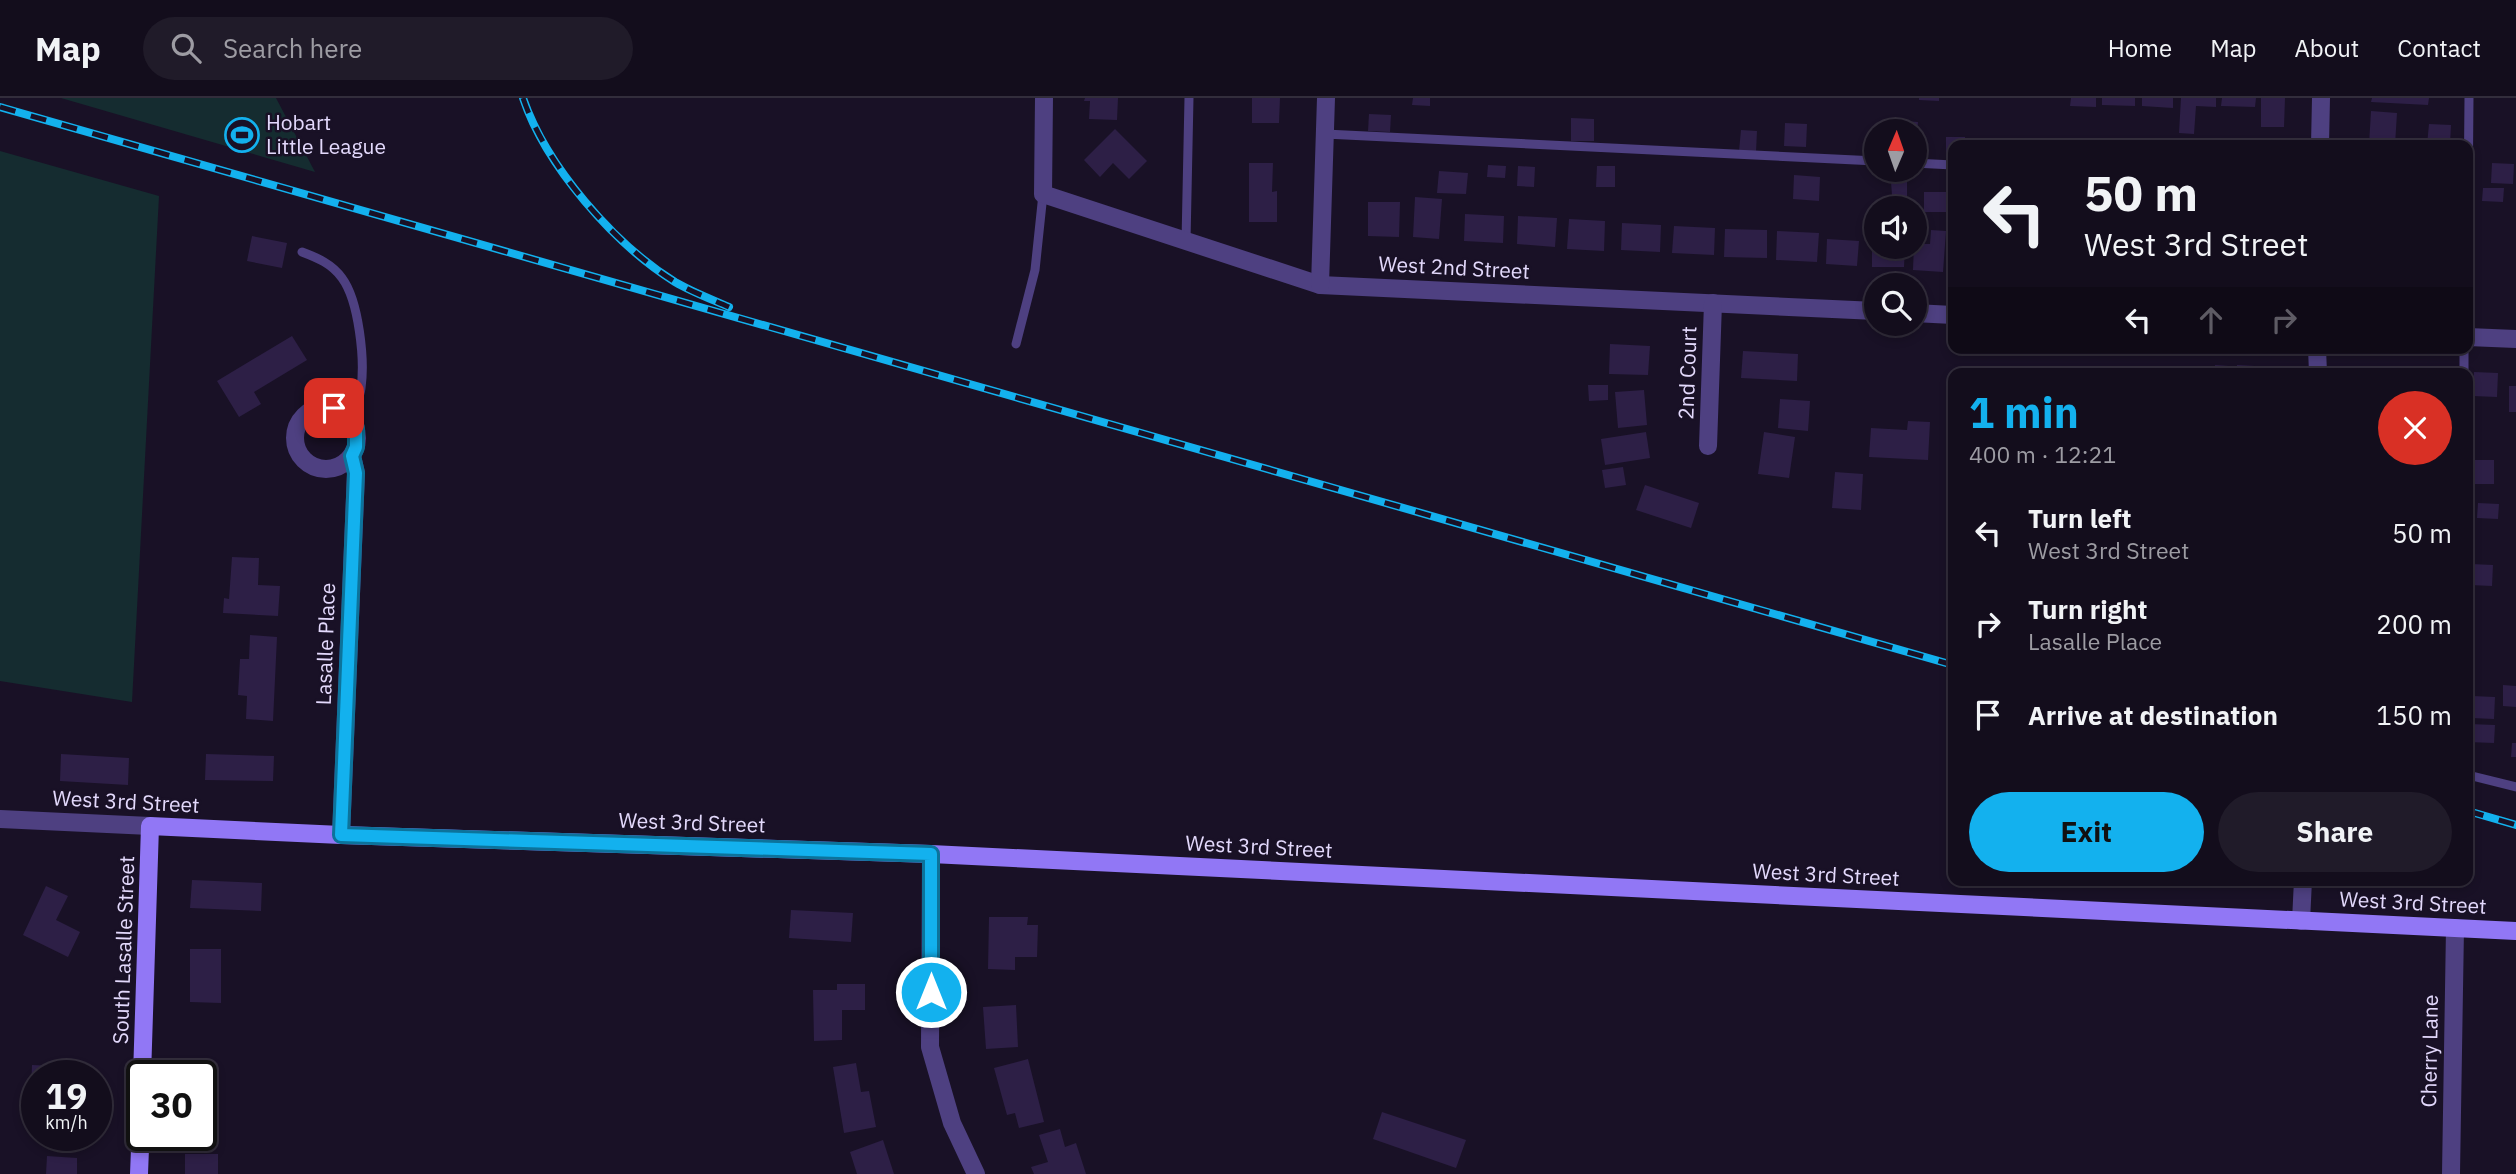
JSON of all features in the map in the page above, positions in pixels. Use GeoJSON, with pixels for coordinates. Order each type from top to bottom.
{"type":"FeatureCollection","features":[{"type":"Feature","properties":{"kind":"street"},"geometry":{"type":"LineString","coordinates":[[1043,194],[1044,98]]}},
{"type":"Feature","properties":{"kind":"street"},"geometry":{"type":"LineString","coordinates":[[1320,285],[1326,98]]}},
{"type":"Feature","properties":{"kind":"street"},"geometry":{"type":"LineString","coordinates":[[2320,140],[2321,98]]}},
{"type":"Feature","properties":{"kind":"street","name":"West 2nd Street"},"geometry":{"type":"LineString","coordinates":[[1043,194],[1320,285],[1864,310]]}},
{"type":"Feature","properties":{"kind":"street","name":"2nd Court"},"geometry":{"type":"LineString","coordinates":[[1708,446],[1713,303]]}},
{"type":"Feature","properties":{"kind":"street"},"geometry":{"type":"LineString","coordinates":[[1927,314],[1948,315]]}},
{"type":"Feature","properties":{"kind":"street"},"geometry":{"type":"LineString","coordinates":[[2473,337],[2516,339]]}},
{"type":"Feature","properties":{"kind":"street"},"geometry":{"type":"LineString","coordinates":[[351,419],[334,408],[315,409],[299,422],[295,443],[305,461],[324,469],[345,464],[352,456]]}},
{"type":"Feature","properties":{"kind":"street","name":"Lasalle Place"},"geometry":{"type":"LineString","coordinates":[[341,835],[356,473],[352,456],[358,437],[351,419]]}},
{"type":"Feature","properties":{"kind":"street","name":"West 3rd Street"},"geometry":{"type":"LineString","coordinates":[[0,819],[341,835],[931,854],[2516,931]]}},
{"type":"Feature","properties":{"kind":"street","name":"South Lasalle Street"},"geometry":{"type":"LineString","coordinates":[[143,1060],[150,826]]}},
{"type":"Feature","properties":{"kind":"street"},"geometry":{"type":"LineString","coordinates":[[931,854],[930,1047],[952,1123],[976,1174]]}},
{"type":"Feature","properties":{"kind":"street"},"geometry":{"type":"LineString","coordinates":[[2301,921],[2303,886]]}},
{"type":"Feature","properties":{"kind":"street","name":"Cherry Lane"},"geometry":{"type":"LineString","coordinates":[[2451,1174],[2455,928]]}},
{"type":"Feature","properties":{"kind":"street"},"geometry":{"type":"LineString","coordinates":[[139,1174],[140,1151]]}},
{"type":"Feature","properties":{"kind":"lane"},"geometry":{"type":"LineString","coordinates":[[1186,241],[1189,98]]}},
{"type":"Feature","properties":{"kind":"lane"},"geometry":{"type":"LineString","coordinates":[[2469,98],[2469,140]]}},
{"type":"Feature","properties":{"kind":"lane"},"geometry":{"type":"LineString","coordinates":[[1325,134],[1864,160]]}},
{"type":"Feature","properties":{"kind":"lane"},"geometry":{"type":"LineString","coordinates":[[1927,164],[1948,165]]}},
{"type":"Feature","properties":{"kind":"lane"},"geometry":{"type":"LineString","coordinates":[[1016,344],[1035,270],[1043,194]]}},
{"type":"Feature","properties":{"kind":"lane"},"geometry":{"type":"LineString","coordinates":[[302,252],[328,263],[343,278],[353,299],[359,328],[361,389],[351,419]]}},
{"type":"Feature","properties":{"kind":"lane"},"geometry":{"type":"LineString","coordinates":[[2473,776],[2516,787]]}},
{"type":"Feature","properties":{"kind":"green space","name":"Hobart Little League"},"geometry":{"type":"Polygon","coordinates":[[[61,98],[276,98],[315,172],[61,98]]]}},
{"type":"Feature","properties":{"kind":"green space"},"geometry":{"type":"Polygon","coordinates":[[[0,151],[159,196],[132,702],[0,681],[0,151]]]}},
{"type":"Feature","properties":{"kind":"building"},"geometry":{"type":"Polygon","coordinates":[[[1085,98],[1118,98],[1117,120],[1089,119],[1090,101],[1084,101],[1085,98]]]}},
{"type":"Feature","properties":{"kind":"building"},"geometry":{"type":"Polygon","coordinates":[[[1252,98],[1280,98],[1279,123],[1252,123],[1252,98]]]}},
{"type":"Feature","properties":{"kind":"building"},"geometry":{"type":"Polygon","coordinates":[[[1413,98],[1430,98],[1430,106],[1412,105],[1413,98]]]}},
{"type":"Feature","properties":{"kind":"building"},"geometry":{"type":"Polygon","coordinates":[[[1939,98],[1939,101],[1919,100],[1939,98]]]}},
{"type":"Feature","properties":{"kind":"building"},"geometry":{"type":"Polygon","coordinates":[[[2071,98],[2096,98],[2096,107],[2070,106],[2071,98]]]}},
{"type":"Feature","properties":{"kind":"building"},"geometry":{"type":"Polygon","coordinates":[[[2102,98],[2135,98],[2135,106],[2102,105],[2102,98]]]}},
{"type":"Feature","properties":{"kind":"building"},"geometry":{"type":"Polygon","coordinates":[[[2142,98],[2173,98],[2173,108],[2142,106],[2142,98]]]}},
{"type":"Feature","properties":{"kind":"building"},"geometry":{"type":"Polygon","coordinates":[[[2181,98],[2216,98],[2216,107],[2196,106],[2194,134],[2179,133],[2181,98]]]}},
{"type":"Feature","properties":{"kind":"building"},"geometry":{"type":"Polygon","coordinates":[[[2222,98],[2256,98],[2255,107],[2221,106],[2222,98]]]}},
{"type":"Feature","properties":{"kind":"building"},"geometry":{"type":"Polygon","coordinates":[[[2261,98],[2285,98],[2284,127],[2261,127],[2261,98]]]}},
{"type":"Feature","properties":{"kind":"building"},"geometry":{"type":"Polygon","coordinates":[[[2372,98],[2429,98],[2428,105],[2371,102],[2372,98]]]}},
{"type":"Feature","properties":{"kind":"building"},"geometry":{"type":"Polygon","coordinates":[[[2371,111],[2397,113],[2395,140],[2369,140],[2371,111]]]}},
{"type":"Feature","properties":{"kind":"building"},"geometry":{"type":"Polygon","coordinates":[[[1369,114],[1391,115],[1390,132],[1368,131],[1369,114]]]}},
{"type":"Feature","properties":{"kind":"building"},"geometry":{"type":"Polygon","coordinates":[[[1571,118],[1594,119],[1594,141],[1571,141],[1571,118]]]}},
{"type":"Feature","properties":{"kind":"building"},"geometry":{"type":"Polygon","coordinates":[[[1785,123],[1807,124],[1806,147],[1784,146],[1785,123]]]}},
{"type":"Feature","properties":{"kind":"building"},"geometry":{"type":"Polygon","coordinates":[[[2429,124],[2451,125],[2450,140],[2427,140],[2429,124]]]}},
{"type":"Feature","properties":{"kind":"building"},"geometry":{"type":"Polygon","coordinates":[[[1115,129],[1147,161],[1129,179],[1113,163],[1100,177],[1084,160],[1115,129]]]}},
{"type":"Feature","properties":{"kind":"building"},"geometry":{"type":"Polygon","coordinates":[[[1741,130],[1757,131],[1756,152],[1739,151],[1741,130]]]}},
{"type":"Feature","properties":{"kind":"building"},"geometry":{"type":"Polygon","coordinates":[[[1946,137],[1965,137],[1965,140],[1948,140],[1946,158],[1946,137]]]}},
{"type":"Feature","properties":{"kind":"building"},"geometry":{"type":"Polygon","coordinates":[[[1249,163],[1273,163],[1272,192],[1277,191],[1277,222],[1249,222],[1249,163]]]}},
{"type":"Feature","properties":{"kind":"building"},"geometry":{"type":"Polygon","coordinates":[[[2492,163],[2514,164],[2513,184],[2491,183],[2492,163]]]}},
{"type":"Feature","properties":{"kind":"building"},"geometry":{"type":"Polygon","coordinates":[[[1488,165],[1506,166],[1505,178],[1487,177],[1488,165]]]}},
{"type":"Feature","properties":{"kind":"building"},"geometry":{"type":"Polygon","coordinates":[[[1518,166],[1535,167],[1534,187],[1517,186],[1518,166]]]}},
{"type":"Feature","properties":{"kind":"building"},"geometry":{"type":"Polygon","coordinates":[[[1597,166],[1615,166],[1615,187],[1596,187],[1597,166]]]}},
{"type":"Feature","properties":{"kind":"building"},"geometry":{"type":"Polygon","coordinates":[[[1439,171],[1468,173],[1466,194],[1437,193],[1439,171]]]}},
{"type":"Feature","properties":{"kind":"building"},"geometry":{"type":"Polygon","coordinates":[[[1794,175],[1820,177],[1819,201],[1793,199],[1794,175]]]}},
{"type":"Feature","properties":{"kind":"building"},"geometry":{"type":"Polygon","coordinates":[[[1891,182],[1907,182],[1907,196],[1892,196],[1891,182]]]}},
{"type":"Feature","properties":{"kind":"building"},"geometry":{"type":"Polygon","coordinates":[[[2483,188],[2504,188],[2503,202],[2482,201],[2483,188]]]}},
{"type":"Feature","properties":{"kind":"building"},"geometry":{"type":"Polygon","coordinates":[[[1924,192],[1948,192],[1948,212],[1927,212],[1927,196],[1924,196],[1924,192]]]}},
{"type":"Feature","properties":{"kind":"building"},"geometry":{"type":"Polygon","coordinates":[[[1415,197],[1442,199],[1439,239],[1413,237],[1415,197]]]}},
{"type":"Feature","properties":{"kind":"building"},"geometry":{"type":"Polygon","coordinates":[[[1368,202],[1400,202],[1399,237],[1368,236],[1368,202]]]}},
{"type":"Feature","properties":{"kind":"building"},"geometry":{"type":"Polygon","coordinates":[[[1465,214],[1504,216],[1503,243],[1464,241],[1465,214]]]}},
{"type":"Feature","properties":{"kind":"building"},"geometry":{"type":"Polygon","coordinates":[[[1518,216],[1557,218],[1555,247],[1517,244],[1518,216]]]}},
{"type":"Feature","properties":{"kind":"building"},"geometry":{"type":"Polygon","coordinates":[[[1569,219],[1605,221],[1604,251],[1567,249],[1569,219]]]}},
{"type":"Feature","properties":{"kind":"building"},"geometry":{"type":"Polygon","coordinates":[[[1622,223],[1661,225],[1660,252],[1621,250],[1622,223]]]}},
{"type":"Feature","properties":{"kind":"building"},"geometry":{"type":"Polygon","coordinates":[[[1674,226],[1715,228],[1714,255],[1672,253],[1674,226]]]}},
{"type":"Feature","properties":{"kind":"building"},"geometry":{"type":"Polygon","coordinates":[[[1725,229],[1767,230],[1767,258],[1724,257],[1725,229]]]}},
{"type":"Feature","properties":{"kind":"building"},"geometry":{"type":"Polygon","coordinates":[[[1931,230],[1946,231],[1943,272],[1913,270],[1913,259],[1927,259],[1927,244],[1930,244],[1931,230]]]}},
{"type":"Feature","properties":{"kind":"building"},"geometry":{"type":"Polygon","coordinates":[[[1777,231],[1819,233],[1817,262],[1776,260],[1777,231]]]}},
{"type":"Feature","properties":{"kind":"building"},"geometry":{"type":"Polygon","coordinates":[[[252,236],[287,243],[282,268],[247,261],[252,236]]]}},
{"type":"Feature","properties":{"kind":"building"},"geometry":{"type":"Polygon","coordinates":[[[1827,239],[1859,241],[1857,266],[1826,264],[1827,239]]]}},
{"type":"Feature","properties":{"kind":"building"},"geometry":{"type":"Polygon","coordinates":[[[1872,259],[1904,259],[1904,267],[1872,267],[1872,259]]]}},
{"type":"Feature","properties":{"kind":"building"},"geometry":{"type":"Polygon","coordinates":[[[292,336],[307,360],[254,392],[261,404],[239,417],[217,381],[292,336]]]}},
{"type":"Feature","properties":{"kind":"building"},"geometry":{"type":"Polygon","coordinates":[[[1610,344],[1650,346],[1648,375],[1609,374],[1610,344]]]}},
{"type":"Feature","properties":{"kind":"building"},"geometry":{"type":"Polygon","coordinates":[[[1743,351],[1798,354],[1797,381],[1741,378],[1743,351]]]}},
{"type":"Feature","properties":{"kind":"building"},"geometry":{"type":"Polygon","coordinates":[[[2215,365],[2229,366],[2229,368],[2215,368],[2215,365]]]}},
{"type":"Feature","properties":{"kind":"building"},"geometry":{"type":"Polygon","coordinates":[[[2237,365],[2273,367],[2273,368],[2237,368],[2237,365]]]}},
{"type":"Feature","properties":{"kind":"building"},"geometry":{"type":"Polygon","coordinates":[[[2474,372],[2498,373],[2497,397],[2473,396],[2474,372]]]}},
{"type":"Feature","properties":{"kind":"building"},"geometry":{"type":"Polygon","coordinates":[[[1588,385],[1608,385],[1608,400],[1589,401],[1588,385]]]}},
{"type":"Feature","properties":{"kind":"building"},"geometry":{"type":"Polygon","coordinates":[[[2509,386],[2516,386],[2516,412],[2509,412],[2509,386]]]}},
{"type":"Feature","properties":{"kind":"building"},"geometry":{"type":"Polygon","coordinates":[[[1644,390],[1647,425],[1618,428],[1615,392],[1644,390]]]}},
{"type":"Feature","properties":{"kind":"building"},"geometry":{"type":"Polygon","coordinates":[[[1780,399],[1810,401],[1808,431],[1778,428],[1780,399]]]}},
{"type":"Feature","properties":{"kind":"building"},"geometry":{"type":"Polygon","coordinates":[[[1908,421],[1930,422],[1928,460],[1869,457],[1871,428],[1907,430],[1908,421]]]}},
{"type":"Feature","properties":{"kind":"building"},"geometry":{"type":"Polygon","coordinates":[[[1646,432],[1650,458],[1605,465],[1601,439],[1646,432]]]}},
{"type":"Feature","properties":{"kind":"building"},"geometry":{"type":"Polygon","coordinates":[[[1764,432],[1795,437],[1789,478],[1758,474],[1764,432]]]}},
{"type":"Feature","properties":{"kind":"building"},"geometry":{"type":"Polygon","coordinates":[[[2473,460],[2494,460],[2494,484],[2473,484],[2473,460]]]}},
{"type":"Feature","properties":{"kind":"building"},"geometry":{"type":"Polygon","coordinates":[[[1623,467],[1626,485],[1605,488],[1602,470],[1623,467]]]}},
{"type":"Feature","properties":{"kind":"building"},"geometry":{"type":"Polygon","coordinates":[[[1835,472],[1863,474],[1861,510],[1832,508],[1835,472]]]}},
{"type":"Feature","properties":{"kind":"building"},"geometry":{"type":"Polygon","coordinates":[[[1645,485],[1699,503],[1691,528],[1636,510],[1645,485]]]}},
{"type":"Feature","properties":{"kind":"building"},"geometry":{"type":"Polygon","coordinates":[[[2478,503],[2499,504],[2498,519],[2477,518],[2478,503]]]}},
{"type":"Feature","properties":{"kind":"building"},"geometry":{"type":"Polygon","coordinates":[[[232,557],[259,558],[258,585],[280,586],[278,616],[223,613],[224,598],[229,599],[232,557]]]}},
{"type":"Feature","properties":{"kind":"building"},"geometry":{"type":"Polygon","coordinates":[[[2473,564],[2493,565],[2492,586],[2473,585],[2473,564]]]}},
{"type":"Feature","properties":{"kind":"building"},"geometry":{"type":"Polygon","coordinates":[[[250,635],[277,637],[273,721],[246,719],[247,696],[238,695],[240,659],[249,659],[250,635]]]}},
{"type":"Feature","properties":{"kind":"building"},"geometry":{"type":"Polygon","coordinates":[[[2503,685],[2516,686],[2516,707],[2503,706],[2503,685]]]}},
{"type":"Feature","properties":{"kind":"building"},"geometry":{"type":"Polygon","coordinates":[[[2473,696],[2495,697],[2494,719],[2473,718],[2473,696]]]}},
{"type":"Feature","properties":{"kind":"building"},"geometry":{"type":"Polygon","coordinates":[[[2473,724],[2495,725],[2494,743],[2473,742],[2473,724]]]}},
{"type":"Feature","properties":{"kind":"building"},"geometry":{"type":"Polygon","coordinates":[[[2512,743],[2516,743],[2516,757],[2511,757],[2512,743]]]}},
{"type":"Feature","properties":{"kind":"building"},"geometry":{"type":"Polygon","coordinates":[[[61,754],[129,758],[128,785],[60,781],[61,754]]]}},
{"type":"Feature","properties":{"kind":"building"},"geometry":{"type":"Polygon","coordinates":[[[206,754],[274,756],[273,781],[205,780],[206,754]]]}},
{"type":"Feature","properties":{"kind":"building"},"geometry":{"type":"Polygon","coordinates":[[[192,880],[262,883],[261,911],[190,908],[192,880]]]}},
{"type":"Feature","properties":{"kind":"building"},"geometry":{"type":"Polygon","coordinates":[[[46,886],[68,896],[56,920],[80,932],[68,957],[23,935],[46,886]]]}},
{"type":"Feature","properties":{"kind":"building"},"geometry":{"type":"Polygon","coordinates":[[[791,910],[853,913],[851,942],[789,938],[791,910]]]}},
{"type":"Feature","properties":{"kind":"building"},"geometry":{"type":"Polygon","coordinates":[[[989,917],[1028,917],[1027,925],[1038,925],[1037,957],[1015,957],[1015,970],[988,969],[989,917]]]}},
{"type":"Feature","properties":{"kind":"building"},"geometry":{"type":"Polygon","coordinates":[[[190,949],[221,949],[221,1003],[190,1002],[190,949]]]}},
{"type":"Feature","properties":{"kind":"building"},"geometry":{"type":"Polygon","coordinates":[[[837,984],[865,984],[865,1010],[842,1010],[842,1040],[814,1041],[813,990],[837,990],[837,984]]]}},
{"type":"Feature","properties":{"kind":"building"},"geometry":{"type":"Polygon","coordinates":[[[1016,1005],[1018,1047],[986,1049],[983,1007],[1016,1005]]]}},
{"type":"Feature","properties":{"kind":"building"},"geometry":{"type":"Polygon","coordinates":[[[1028,1059],[1044,1122],[1019,1128],[1015,1113],[1007,1115],[994,1068],[1028,1059]]]}},
{"type":"Feature","properties":{"kind":"building"},"geometry":{"type":"Polygon","coordinates":[[[856,1063],[861,1092],[869,1091],[876,1127],[844,1133],[833,1067],[856,1063]]]}},
{"type":"Feature","properties":{"kind":"building"},"geometry":{"type":"Polygon","coordinates":[[[1382,1112],[1466,1140],[1456,1168],[1373,1139],[1382,1112]]]}},
{"type":"Feature","properties":{"kind":"building"},"geometry":{"type":"Polygon","coordinates":[[[1060,1129],[1065,1147],[1076,1143],[1086,1174],[1034,1174],[1031,1167],[1048,1162],[1039,1135],[1060,1129]]]}},
{"type":"Feature","properties":{"kind":"building"},"geometry":{"type":"Polygon","coordinates":[[[883,1140],[894,1174],[857,1174],[850,1152],[883,1140]]]}},
{"type":"Feature","properties":{"kind":"building"},"geometry":{"type":"Polygon","coordinates":[[[185,1154],[218,1154],[218,1174],[185,1174],[185,1154]]]}},
{"type":"Feature","properties":{"kind":"building"},"geometry":{"type":"Polygon","coordinates":[[[47,1156],[77,1158],[77,1174],[46,1174],[47,1156]]]}},
{"type":"Feature","properties":{"kind":"railway"},"geometry":{"type":"LineString","coordinates":[[523,98],[548,150],[565,176],[606,225],[629,247],[675,282],[729,307]]}},
{"type":"Feature","properties":{"kind":"railway"},"geometry":{"type":"LineString","coordinates":[[0,107],[1948,664]]}},
{"type":"Feature","properties":{"kind":"railway"},"geometry":{"type":"LineString","coordinates":[[2473,812],[2516,825]]}},
{"type":"Feature","properties":{"kind":"place","name":"Hobart Little League"},"geometry":{"type":"Point","coordinates":[242,135]}},
{"type":"Feature","properties":{"kind":"route"},"geometry":{"type":"LineString","coordinates":[[334,408],[351,419],[358,437],[352,456],[356,473],[341,835],[931,854],[931,992]]}}]}
